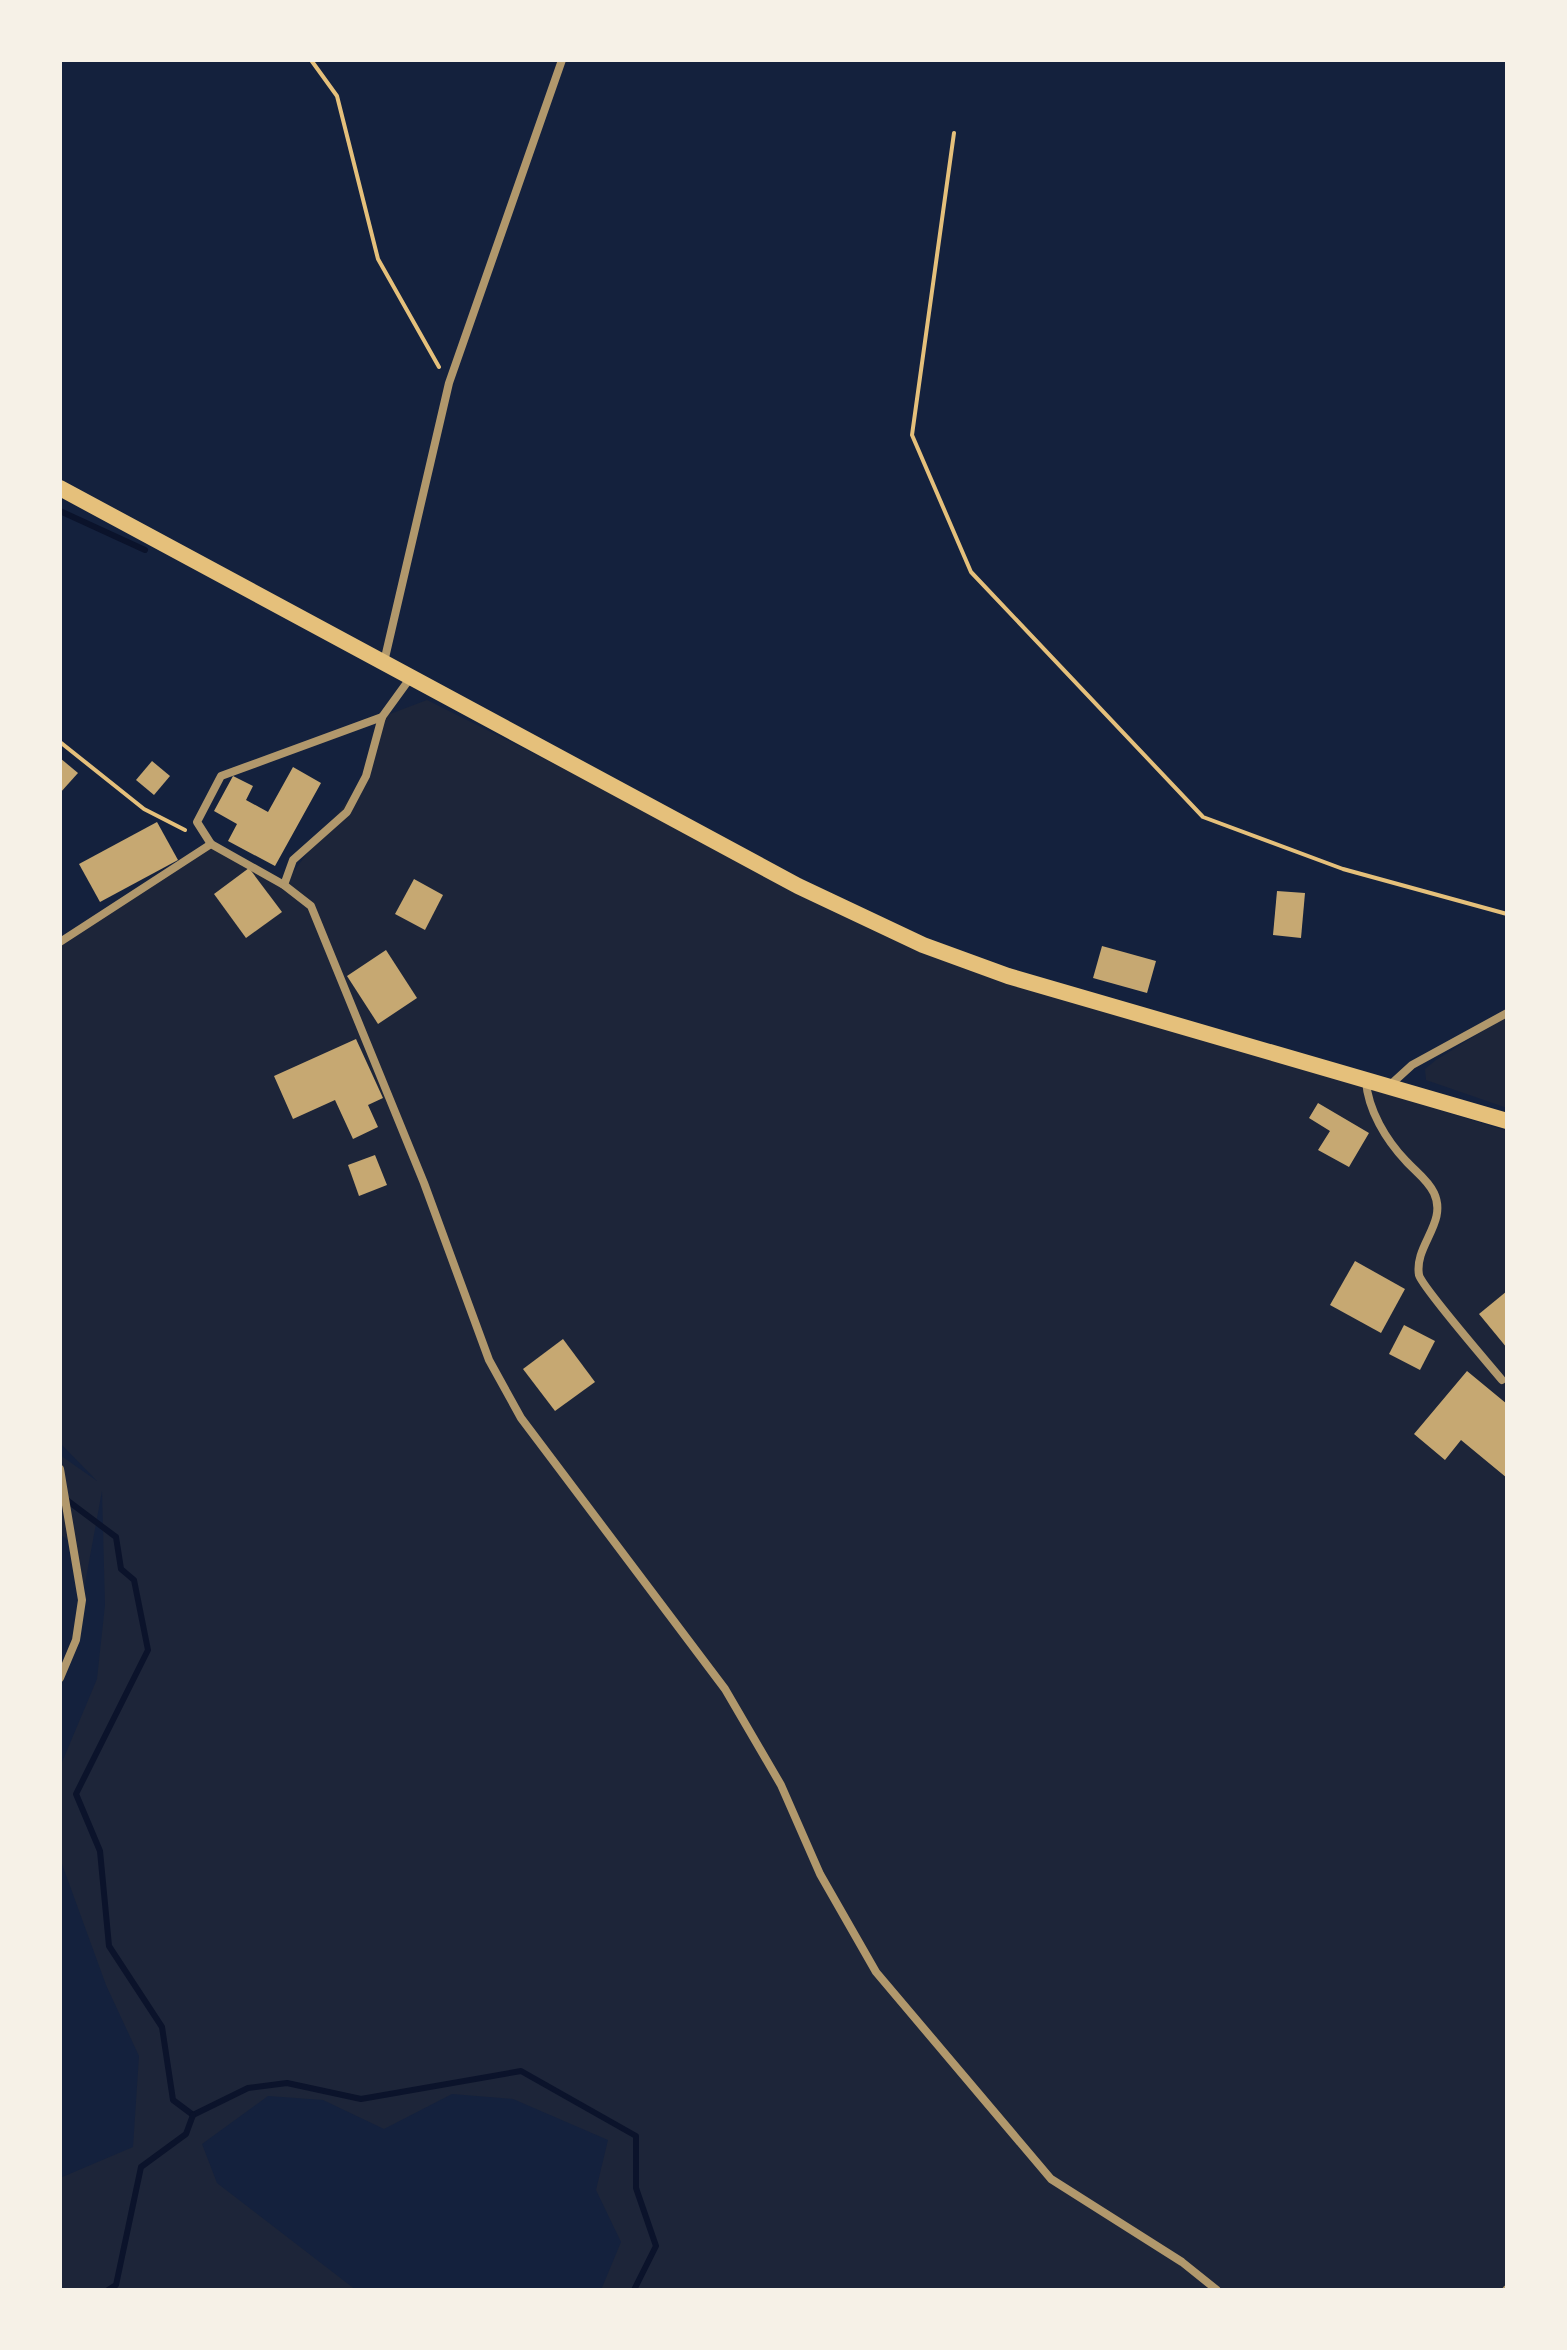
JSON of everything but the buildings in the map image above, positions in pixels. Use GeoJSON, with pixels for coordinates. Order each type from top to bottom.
{"type":"FeatureCollection","features":[{"type":"Feature","properties":{"kind":"main road"},"geometry":{"type":"LineString","coordinates":[[60,488],[798,886],[923,945],[1008,976],[1507,1121]]}},
{"type":"Feature","properties":{"kind":"street"},"geometry":{"type":"LineString","coordinates":[[384,663],[449,383],[562,60]]}},
{"type":"Feature","properties":{"kind":"street"},"geometry":{"type":"LineString","coordinates":[[284,885],[293,860],[347,812],[366,776],[382,717],[411,677]]}},
{"type":"Feature","properties":{"kind":"street"},"geometry":{"type":"LineString","coordinates":[[382,717],[221,776],[197,822],[211,844],[284,885],[311,906],[424,1183],[489,1360],[521,1418],[725,1689],[781,1785],[820,1874],[876,1972],[1051,2179],[1182,2262],[1217,2290]]}},
{"type":"Feature","properties":{"kind":"street"},"geometry":{"type":"LineString","coordinates":[[60,942],[211,844]]}},
{"type":"Feature","properties":{"kind":"street"},"geometry":{"type":"LineString","coordinates":[[1389,1086],[1412,1065],[1507,1013]]}},
{"type":"Feature","properties":{"kind":"street"},"geometry":{"type":"LineString","coordinates":[[1365,1080],[1367,1098],[1388,1137],[1435,1195],[1439,1209],[1419,1263],[1420,1277],[1428,1293],[1453,1318],[1502,1380]]}},
{"type":"Feature","properties":{"kind":"street"},"geometry":{"type":"LineString","coordinates":[[60,1469],[82,1600],[76,1640],[60,1678]]}},
{"type":"Feature","properties":{"kind":"path"},"geometry":{"type":"LineString","coordinates":[[311,60],[337,96],[378,259],[449,383]]}},
{"type":"Feature","properties":{"kind":"path"},"geometry":{"type":"LineString","coordinates":[[954,133],[912,435],[971,572],[1203,817],[1343,869],[1507,914]]}},
{"type":"Feature","properties":{"kind":"path"},"geometry":{"type":"LineString","coordinates":[[60,742],[144,809],[211,844]]}},
{"type":"Feature","properties":{"kind":"shaded area"},"geometry":{"type":"Polygon","coordinates":[[[427,700],[798,886],[1008,976],[1507,1131],[1506,2290],[601,2290],[621,2242],[596,2190],[608,2140],[513,2099],[452,2094],[384,2129],[323,2100],[268,2096],[202,2144],[217,2183],[356,2290],[60,2290],[60,2178],[133,2147],[139,2056],[106,1985],[62,1864],[60,1767],[97,1679],[105,1605],[102,1491],[82,1600],[72,1543],[60,1534],[60,1455],[97,1481],[60,1443],[60,942],[211,844],[284,884],[366,776],[382,717],[427,700]]]}},
{"type":"Feature","properties":{"kind":"shaded area"},"geometry":{"type":"Polygon","coordinates":[[[1507,1016],[1507,1108],[1426,1080],[1425,1069],[1436,1060],[1507,1016]]]}},
{"type":"Feature","properties":{"kind":"waterway"},"geometry":{"type":"LineString","coordinates":[[60,511],[145,550]]}},
{"type":"Feature","properties":{"kind":"waterway"},"geometry":{"type":"LineString","coordinates":[[60,1495],[116,1537],[121,1569],[134,1580],[148,1650],[76,1794],[100,1851],[109,1946],[162,2027],[173,2100],[193,2115]]}},
{"type":"Feature","properties":{"kind":"waterway"},"geometry":{"type":"LineString","coordinates":[[193,2115],[248,2088],[287,2083],[361,2099],[521,2071],[636,2136],[636,2188],[656,2246],[634,2290]]}},
{"type":"Feature","properties":{"kind":"waterway"},"geometry":{"type":"LineString","coordinates":[[108,2290],[116,2285],[141,2167],[186,2134],[193,2115]]}}]}
